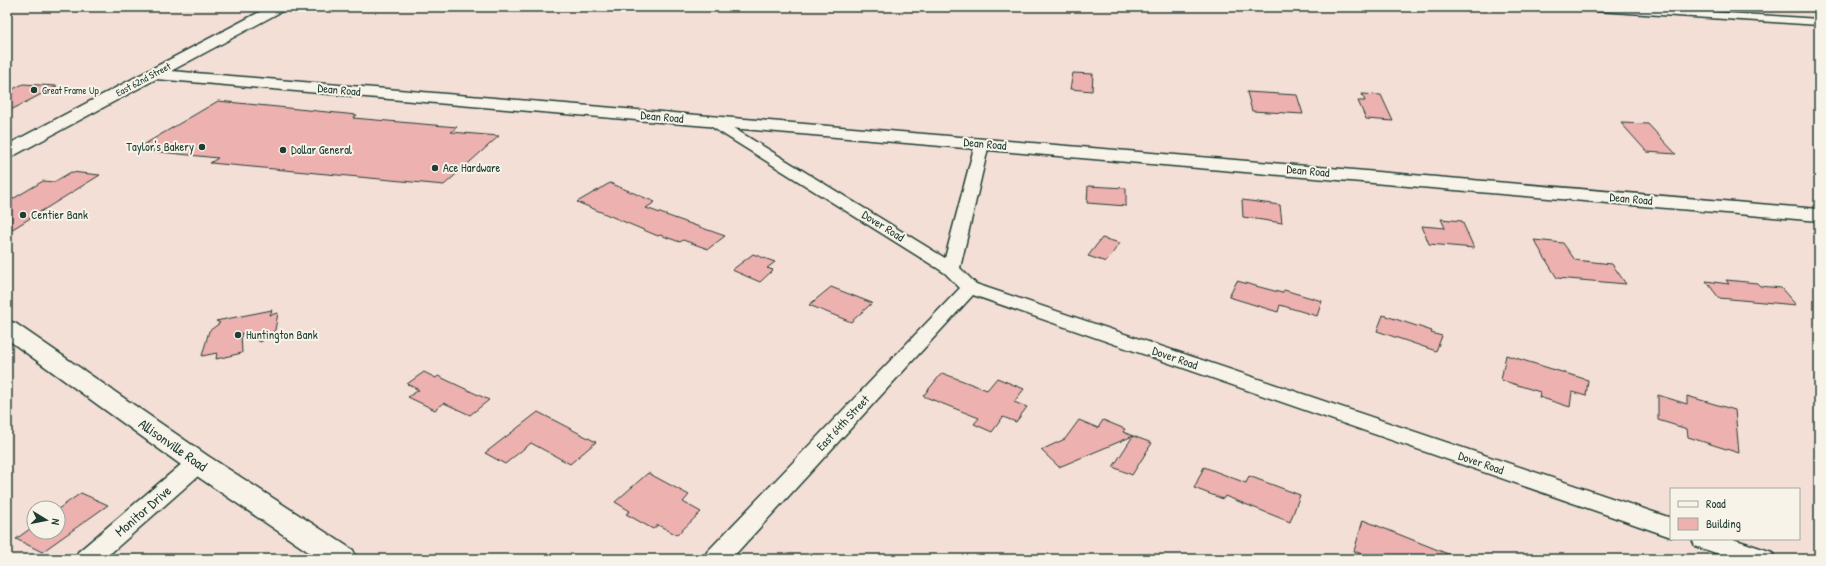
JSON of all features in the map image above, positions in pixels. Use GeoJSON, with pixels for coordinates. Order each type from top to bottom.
{"type":"FeatureCollection","features":[{"type":"Feature","properties":{"kind":"street","name":"East 62nd Street"},"geometry":{"type":"LineString","coordinates":[[7,152],[279,7]]}},
{"type":"Feature","properties":{"kind":"street"},"geometry":{"type":"LineString","coordinates":[[1580,7],[1819,22]]}},
{"type":"Feature","properties":{"kind":"street","name":"Dean Road"},"geometry":{"type":"LineString","coordinates":[[151,74],[1819,215]]}},
{"type":"Feature","properties":{"kind":"street","name":"Dover Road"},"geometry":{"type":"LineString","coordinates":[[712,121],[951,268],[970,288],[1670,528]]}},
{"type":"Feature","properties":{"kind":"street"},"geometry":{"type":"LineString","coordinates":[[951,268],[982,144]]}},
{"type":"Feature","properties":{"kind":"street","name":"East 64th Street"},"geometry":{"type":"LineString","coordinates":[[716,559],[970,288]]}},
{"type":"Feature","properties":{"kind":"street","name":"Allisonville Road"},"geometry":{"type":"LineString","coordinates":[[7,328],[198,463],[342,559]]}},
{"type":"Feature","properties":{"kind":"street","name":"Monitor Drive"},"geometry":{"type":"LineString","coordinates":[[87,559],[198,463]]}},
{"type":"Feature","properties":{"kind":"street"},"geometry":{"type":"LineString","coordinates":[[1707,540],[1763,559]]}},
{"type":"Feature","properties":{"kind":"building"},"geometry":{"type":"Polygon","coordinates":[[[1073,73],[1093,74],[1092,91],[1070,89],[1073,73]]]}},
{"type":"Feature","properties":{"kind":"building"},"geometry":{"type":"Polygon","coordinates":[[[23,84],[57,86],[7,112],[7,92],[23,84]]]}},
{"type":"Feature","properties":{"kind":"building"},"geometry":{"type":"Polygon","coordinates":[[[1247,92],[1297,95],[1303,114],[1252,111],[1247,92]]]}},
{"type":"Feature","properties":{"kind":"building"},"geometry":{"type":"Polygon","coordinates":[[[1362,94],[1381,95],[1393,121],[1366,119],[1358,101],[1365,101],[1362,94]]]}},
{"type":"Feature","properties":{"kind":"building"},"geometry":{"type":"Polygon","coordinates":[[[218,101],[357,115],[353,118],[457,127],[451,132],[499,136],[444,185],[210,163],[218,158],[150,151],[157,147],[143,145],[218,101]]]}},
{"type":"Feature","properties":{"kind":"building"},"geometry":{"type":"Polygon","coordinates":[[[1621,123],[1648,124],[1676,154],[1647,152],[1621,123]]]}},
{"type":"Feature","properties":{"kind":"building","name":"Centier Bank"},"geometry":{"type":"Polygon","coordinates":[[[71,172],[100,175],[11,230],[11,200],[43,181],[54,182],[71,172]]]}},
{"type":"Feature","properties":{"kind":"building"},"geometry":{"type":"Polygon","coordinates":[[[610,183],[655,202],[646,208],[725,236],[708,249],[683,240],[680,242],[660,235],[658,236],[577,202],[610,183]]]}},
{"type":"Feature","properties":{"kind":"building"},"geometry":{"type":"Polygon","coordinates":[[[1088,186],[1126,188],[1126,206],[1087,203],[1088,186]]]}},
{"type":"Feature","properties":{"kind":"building"},"geometry":{"type":"Polygon","coordinates":[[[1242,200],[1280,205],[1282,223],[1243,217],[1242,200]]]}},
{"type":"Feature","properties":{"kind":"building"},"geometry":{"type":"Polygon","coordinates":[[[1441,219],[1462,221],[1474,248],[1429,244],[1422,226],[1445,228],[1441,219]]]}},
{"type":"Feature","properties":{"kind":"building"},"geometry":{"type":"Polygon","coordinates":[[[1102,238],[1120,243],[1106,262],[1088,256],[1102,238]]]}},
{"type":"Feature","properties":{"kind":"building"},"geometry":{"type":"Polygon","coordinates":[[[1534,240],[1563,243],[1575,260],[1612,264],[1626,284],[1557,278],[1534,240]]]}},
{"type":"Feature","properties":{"kind":"building"},"geometry":{"type":"Polygon","coordinates":[[[753,254],[775,262],[767,268],[773,270],[760,282],[732,270],[753,254]]]}},
{"type":"Feature","properties":{"kind":"building"},"geometry":{"type":"Polygon","coordinates":[[[1726,280],[1757,283],[1760,286],[1781,288],[1796,305],[1719,298],[1706,281],[1729,284],[1726,280]]]}},
{"type":"Feature","properties":{"kind":"building"},"geometry":{"type":"Polygon","coordinates":[[[1237,281],[1282,293],[1284,290],[1322,301],[1317,316],[1280,305],[1278,312],[1229,297],[1237,281]]]}},
{"type":"Feature","properties":{"kind":"building"},"geometry":{"type":"Polygon","coordinates":[[[831,287],[872,303],[851,322],[809,305],[831,287]]]}},
{"type":"Feature","properties":{"kind":"building","name":"Huntington Bank"},"geometry":{"type":"Polygon","coordinates":[[[272,310],[270,315],[278,313],[275,330],[261,342],[241,333],[242,353],[216,359],[217,353],[202,356],[209,331],[220,323],[216,321],[272,310]]]}},
{"type":"Feature","properties":{"kind":"building"},"geometry":{"type":"Polygon","coordinates":[[[1383,315],[1432,331],[1431,333],[1442,336],[1436,351],[1377,331],[1383,315]]]}},
{"type":"Feature","properties":{"kind":"building"},"geometry":{"type":"Polygon","coordinates":[[[1506,355],[1588,380],[1586,396],[1572,392],[1570,407],[1539,397],[1540,392],[1501,380],[1506,355]]]}},
{"type":"Feature","properties":{"kind":"building"},"geometry":{"type":"Polygon","coordinates":[[[424,372],[436,378],[438,376],[489,400],[470,415],[444,403],[435,410],[408,397],[419,390],[407,384],[424,372]]]}},
{"type":"Feature","properties":{"kind":"building"},"geometry":{"type":"Polygon","coordinates":[[[942,373],[987,390],[997,378],[1024,389],[1014,402],[1027,407],[1016,422],[1003,417],[992,432],[974,424],[979,418],[923,396],[942,373]]]}},
{"type":"Feature","properties":{"kind":"building"},"geometry":{"type":"Polygon","coordinates":[[[1658,395],[1687,404],[1687,396],[1735,410],[1739,453],[1688,437],[1687,429],[1658,420],[1658,395]]]}},
{"type":"Feature","properties":{"kind":"building"},"geometry":{"type":"Polygon","coordinates":[[[538,412],[596,442],[570,464],[531,443],[505,464],[485,453],[538,412]]]}},
{"type":"Feature","properties":{"kind":"building"},"geometry":{"type":"Polygon","coordinates":[[[1079,420],[1098,428],[1103,420],[1125,429],[1123,432],[1133,436],[1059,467],[1041,450],[1065,439],[1079,420]]]}},
{"type":"Feature","properties":{"kind":"building"},"geometry":{"type":"Polygon","coordinates":[[[1133,436],[1152,443],[1132,475],[1113,467],[1133,436]]]}},
{"type":"Feature","properties":{"kind":"building"},"geometry":{"type":"Polygon","coordinates":[[[1204,467],[1246,483],[1249,476],[1300,495],[1290,522],[1225,496],[1223,499],[1194,488],[1204,467]]]}},
{"type":"Feature","properties":{"kind":"building"},"geometry":{"type":"Polygon","coordinates":[[[648,473],[689,495],[683,502],[701,512],[677,535],[658,525],[653,529],[626,514],[630,511],[615,502],[648,473]]]}},
{"type":"Feature","properties":{"kind":"building"},"geometry":{"type":"Polygon","coordinates":[[[81,493],[108,505],[66,535],[66,503],[81,493]]]}},
{"type":"Feature","properties":{"kind":"building"},"geometry":{"type":"Polygon","coordinates":[[[1363,520],[1458,558],[1374,559],[1354,551],[1363,520]]]}},
{"type":"Feature","properties":{"kind":"building"},"geometry":{"type":"Polygon","coordinates":[[[26,532],[26,540],[59,540],[42,552],[16,539],[26,532]]]}},
{"type":"Feature","properties":{"kind":"place","name":"Great Frame Up"},"geometry":{"type":"Point","coordinates":[34,90]}},
{"type":"Feature","properties":{"kind":"place","name":"Taylor's Bakery"},"geometry":{"type":"Point","coordinates":[202,147]}},
{"type":"Feature","properties":{"kind":"place","name":"Dollar General"},"geometry":{"type":"Point","coordinates":[283,150]}},
{"type":"Feature","properties":{"kind":"place","name":"Ace Hardware"},"geometry":{"type":"Point","coordinates":[435,168]}},
{"type":"Feature","properties":{"kind":"place","name":"Centier Bank"},"geometry":{"type":"Point","coordinates":[23,215]}},
{"type":"Feature","properties":{"kind":"place","name":"Huntington Bank"},"geometry":{"type":"Point","coordinates":[238,335]}}]}
